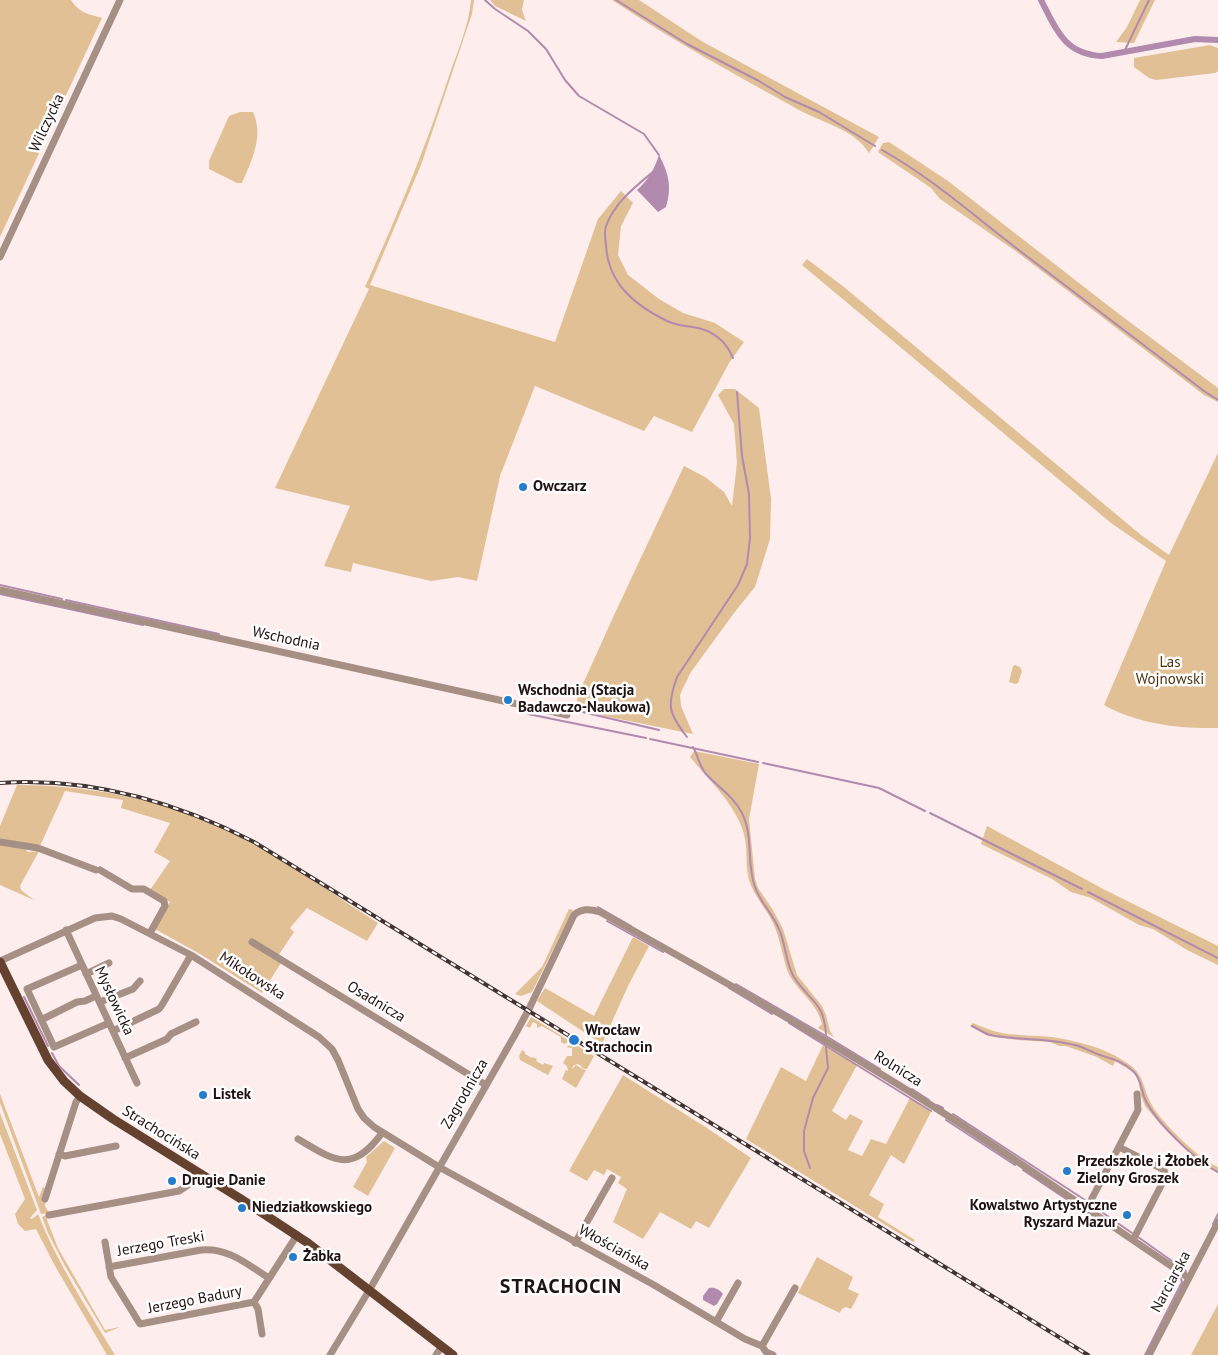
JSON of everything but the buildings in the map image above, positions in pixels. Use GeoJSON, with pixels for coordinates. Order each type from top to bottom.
{"type":"FeatureCollection","features":[{"type":"Feature","properties":{"kind":"main road","name":"Strachocińska"},"geometry":{"type":"LineString","coordinates":[[0,962],[48,1060],[80,1096],[296,1235],[370,1289],[453,1355]]}},
{"type":"Feature","properties":{"kind":"street","name":"Wilczycka"},"geometry":{"type":"LineString","coordinates":[[0,257],[120,0]]}},
{"type":"Feature","properties":{"kind":"street","name":"Wschodnia"},"geometry":{"type":"LineString","coordinates":[[0,590],[567,715]]}},
{"type":"Feature","properties":{"kind":"street"},"geometry":{"type":"LineString","coordinates":[[0,842],[38,848],[98,870],[132,889],[144,889],[164,900],[165,906],[150,933]]}},
{"type":"Feature","properties":{"kind":"street","name":"Rolnicza"},"geometry":{"type":"LineString","coordinates":[[579,911],[588,909],[600,912],[800,1026],[936,1108],[1189,1278]]}},
{"type":"Feature","properties":{"kind":"street","name":"Zagrodnicza"},"geometry":{"type":"LineString","coordinates":[[329,1355],[370,1289],[526,1015],[574,915],[579,911]]}},
{"type":"Feature","properties":{"kind":"street","name":"Mikołowska"},"geometry":{"type":"LineString","coordinates":[[0,962],[88,920],[112,916],[122,919],[191,954],[325,1042],[338,1060],[358,1109],[364,1118],[382,1132],[439,1167]]}},
{"type":"Feature","properties":{"kind":"street","name":"Mysłowicka"},"geometry":{"type":"LineString","coordinates":[[66,930],[137,1083]]}},
{"type":"Feature","properties":{"kind":"street","name":"Osadnicza"},"geometry":{"type":"LineString","coordinates":[[252,942],[486,1085]]}},
{"type":"Feature","properties":{"kind":"street"},"geometry":{"type":"LineString","coordinates":[[113,1031],[158,1009],[191,954]]}},
{"type":"Feature","properties":{"kind":"street"},"geometry":{"type":"LineString","coordinates":[[86,974],[109,963]]}},
{"type":"Feature","properties":{"kind":"street"},"geometry":{"type":"LineString","coordinates":[[82,965],[27,989],[41,1020],[54,1047],[109,1023]]}},
{"type":"Feature","properties":{"kind":"street"},"geometry":{"type":"LineString","coordinates":[[41,1020],[77,1002],[98,999],[133,989],[140,981]]}},
{"type":"Feature","properties":{"kind":"street"},"geometry":{"type":"LineString","coordinates":[[125,1058],[166,1039],[171,1034],[196,1022]]}},
{"type":"Feature","properties":{"kind":"street"},"geometry":{"type":"LineString","coordinates":[[1087,1208],[1138,1110],[1137,1094]]}},
{"type":"Feature","properties":{"kind":"street"},"geometry":{"type":"LineString","coordinates":[[44,1199],[76,1102],[80,1096]]}},
{"type":"Feature","properties":{"kind":"street"},"geometry":{"type":"LineString","coordinates":[[298,1139],[327,1156],[336,1160],[344,1160],[360,1154],[382,1132]]}},
{"type":"Feature","properties":{"kind":"street"},"geometry":{"type":"LineString","coordinates":[[59,1154],[65,1156],[116,1146]]}},
{"type":"Feature","properties":{"kind":"street"},"geometry":{"type":"LineString","coordinates":[[1119,1147],[1164,1170],[1166,1173],[1133,1240]]}},
{"type":"Feature","properties":{"kind":"street","name":"Włościańska"},"geometry":{"type":"LineString","coordinates":[[439,1167],[654,1285],[746,1339],[762,1346],[766,1352],[773,1355]]}},
{"type":"Feature","properties":{"kind":"street"},"geometry":{"type":"LineString","coordinates":[[49,1215],[179,1191],[188,1185],[196,1171]]}},
{"type":"Feature","properties":{"kind":"street"},"geometry":{"type":"LineString","coordinates":[[575,1243],[612,1178]]}},
{"type":"Feature","properties":{"kind":"street","name":"Narciarska"},"geometry":{"type":"LineString","coordinates":[[1149,1355],[1218,1222]]}},
{"type":"Feature","properties":{"kind":"street","name":"Jerzego Badury"},"geometry":{"type":"LineString","coordinates":[[109,1267],[111,1277],[140,1324],[254,1302],[296,1235]]}},
{"type":"Feature","properties":{"kind":"street"},"geometry":{"type":"LineString","coordinates":[[105,1242],[109,1267]]}},
{"type":"Feature","properties":{"kind":"street","name":"Jerzego Treski"},"geometry":{"type":"LineString","coordinates":[[109,1267],[201,1250],[216,1249],[228,1252],[269,1278]]}},
{"type":"Feature","properties":{"kind":"street"},"geometry":{"type":"LineString","coordinates":[[716,1322],[738,1283]]}},
{"type":"Feature","properties":{"kind":"street"},"geometry":{"type":"LineString","coordinates":[[762,1346],[795,1288]]}},
{"type":"Feature","properties":{"kind":"street","name":"Jerzego Badury"},"geometry":{"type":"LineString","coordinates":[[254,1302],[258,1309],[262,1334]]}},
{"type":"Feature","properties":{"kind":"street"},"geometry":{"type":"LineString","coordinates":[[436,1355],[442,1346]]}},
{"type":"Feature","properties":{"kind":"green space"},"geometry":{"type":"Polygon","coordinates":[[[0,0],[71,0],[81,10],[102,18],[0,237],[0,0]]]}},
{"type":"Feature","properties":{"kind":"green space"},"geometry":{"type":"Polygon","coordinates":[[[471,0],[474,0],[472,14],[421,165],[370,285],[555,342],[598,219],[621,191],[633,203],[621,226],[618,255],[628,275],[659,299],[683,313],[715,323],[744,342],[729,363],[692,432],[654,416],[644,431],[535,386],[500,476],[477,581],[458,577],[431,581],[353,563],[351,572],[324,566],[350,506],[275,488],[369,289],[365,287],[411,181],[441,101],[466,28],[471,0]]]}},
{"type":"Feature","properties":{"kind":"green space"},"geometry":{"type":"Polygon","coordinates":[[[490,0],[524,0],[522,10],[526,21],[495,6],[490,0]]]}},
{"type":"Feature","properties":{"kind":"green space"},"geometry":{"type":"Polygon","coordinates":[[[612,0],[639,0],[703,42],[879,137],[869,153],[863,145],[847,132],[799,110],[658,29],[612,0]]]}},
{"type":"Feature","properties":{"kind":"green space"},"geometry":{"type":"Polygon","coordinates":[[[1140,0],[1155,0],[1134,43],[1116,42],[1127,27],[1140,0]]]}},
{"type":"Feature","properties":{"kind":"green space"},"geometry":{"type":"Polygon","coordinates":[[[1210,45],[1218,48],[1218,71],[1215,73],[1156,80],[1149,78],[1134,67],[1134,58],[1210,45]]]}},
{"type":"Feature","properties":{"kind":"green space"},"geometry":{"type":"Polygon","coordinates":[[[240,112],[253,112],[256,121],[257,139],[253,157],[242,183],[237,183],[209,169],[209,161],[229,116],[240,112]]]}},
{"type":"Feature","properties":{"kind":"green space"},"geometry":{"type":"Polygon","coordinates":[[[889,142],[948,181],[1115,311],[1218,388],[1218,402],[1204,395],[1017,252],[940,199],[931,188],[878,152],[883,143],[889,142]]]}},
{"type":"Feature","properties":{"kind":"green space","name":"Las Wojnowski"},"geometry":{"type":"Polygon","coordinates":[[[807,259],[844,287],[1141,535],[1169,555],[1218,453],[1218,728],[1189,728],[1159,724],[1131,717],[1104,705],[1166,561],[1111,523],[802,265],[807,259]]]}},
{"type":"Feature","properties":{"kind":"green space"},"geometry":{"type":"Polygon","coordinates":[[[724,389],[735,389],[759,408],[771,499],[770,539],[755,587],[691,672],[680,695],[681,706],[693,734],[575,710],[578,695],[684,466],[705,477],[724,492],[732,506],[737,463],[734,424],[718,395],[724,389]]]}},
{"type":"Feature","properties":{"kind":"green space"},"geometry":{"type":"Polygon","coordinates":[[[1013,666],[1020,667],[1022,671],[1018,683],[1015,684],[1009,682],[1013,666]]]}},
{"type":"Feature","properties":{"kind":"green space"},"geometry":{"type":"Polygon","coordinates":[[[694,751],[759,764],[749,819],[755,879],[758,888],[783,929],[797,975],[822,1006],[830,1031],[834,1037],[818,1028],[822,1024],[816,1009],[795,984],[787,970],[775,929],[749,880],[745,840],[740,823],[721,793],[690,757],[694,751]]]}},
{"type":"Feature","properties":{"kind":"green space"},"geometry":{"type":"Polygon","coordinates":[[[17,785],[78,788],[109,793],[139,799],[197,817],[226,829],[269,852],[378,923],[367,941],[307,908],[290,928],[294,932],[276,959],[281,963],[262,993],[200,954],[155,929],[170,902],[150,890],[170,861],[154,852],[170,823],[121,808],[123,800],[65,791],[40,846],[0,839],[0,826],[17,785]]]}},
{"type":"Feature","properties":{"kind":"green space"},"geometry":{"type":"Polygon","coordinates":[[[987,826],[1105,890],[1218,946],[1218,965],[1187,950],[1153,929],[1139,925],[1091,898],[1071,892],[1052,879],[981,844],[987,826]]]}},
{"type":"Feature","properties":{"kind":"green space"},"geometry":{"type":"Polygon","coordinates":[[[0,844],[24,848],[28,852],[39,851],[20,886],[21,890],[34,900],[0,885],[0,844]]]}},
{"type":"Feature","properties":{"kind":"green space"},"geometry":{"type":"Polygon","coordinates":[[[569,909],[573,910],[532,992],[521,996],[515,994],[542,967],[569,909]]]}},
{"type":"Feature","properties":{"kind":"green space"},"geometry":{"type":"Polygon","coordinates":[[[633,937],[649,946],[628,986],[602,1044],[537,1001],[545,988],[594,1016],[633,937]]]}},
{"type":"Feature","properties":{"kind":"green space"},"geometry":{"type":"Polygon","coordinates":[[[531,1017],[594,1056],[587,1069],[581,1068],[582,1066],[577,1064],[573,1066],[572,1069],[576,1065],[582,1069],[586,1070],[576,1088],[562,1079],[565,1070],[568,1071],[567,1066],[563,1063],[567,1056],[572,1056],[572,1048],[566,1047],[570,1045],[568,1042],[564,1044],[561,1042],[561,1037],[542,1026],[537,1028],[537,1024],[533,1022],[530,1028],[526,1026],[531,1017]]]}},
{"type":"Feature","properties":{"kind":"green space"},"geometry":{"type":"Polygon","coordinates":[[[973,1023],[1002,1033],[1052,1037],[1080,1043],[1116,1056],[1131,1066],[1140,1076],[1152,1105],[1164,1121],[1201,1157],[1218,1167],[1218,1173],[1199,1163],[1145,1106],[1138,1079],[1133,1072],[1115,1061],[1113,1066],[1097,1057],[1050,1042],[988,1036],[970,1026],[973,1023]]]}},
{"type":"Feature","properties":{"kind":"green space"},"geometry":{"type":"Polygon","coordinates":[[[823,1045],[857,1065],[832,1111],[846,1120],[850,1114],[863,1121],[848,1150],[862,1156],[871,1139],[886,1144],[910,1098],[931,1112],[904,1164],[891,1155],[869,1195],[884,1204],[878,1217],[915,1240],[913,1242],[746,1139],[781,1067],[806,1081],[823,1045]]]}},
{"type":"Feature","properties":{"kind":"green space"},"geometry":{"type":"Polygon","coordinates":[[[522,1050],[525,1054],[537,1059],[536,1061],[543,1065],[544,1063],[553,1066],[548,1075],[520,1060],[519,1056],[522,1050]]]}},
{"type":"Feature","properties":{"kind":"green space"},"geometry":{"type":"Polygon","coordinates":[[[623,1075],[751,1158],[709,1228],[696,1221],[691,1229],[660,1212],[643,1239],[613,1222],[627,1189],[618,1183],[621,1177],[607,1169],[604,1175],[594,1170],[587,1181],[569,1171],[623,1075]]]}},
{"type":"Feature","properties":{"kind":"green space"},"geometry":{"type":"Polygon","coordinates":[[[0,1094],[39,1197],[43,1187],[45,1188],[42,1199],[46,1201],[45,1206],[49,1213],[41,1214],[0,1103],[0,1094]]]}},
{"type":"Feature","properties":{"kind":"green space"},"geometry":{"type":"Polygon","coordinates":[[[0,1113],[37,1210],[30,1218],[32,1219],[38,1214],[64,1268],[115,1355],[107,1355],[55,1266],[36,1229],[25,1231],[18,1224],[15,1214],[25,1199],[0,1134],[0,1113]]]}},
{"type":"Feature","properties":{"kind":"green space"},"geometry":{"type":"Polygon","coordinates":[[[384,1141],[395,1148],[368,1196],[353,1187],[367,1162],[366,1157],[384,1141]]]}},
{"type":"Feature","properties":{"kind":"green space"},"geometry":{"type":"Polygon","coordinates":[[[46,1215],[58,1248],[105,1330],[120,1327],[105,1333],[65,1266],[48,1233],[42,1217],[46,1215]]]}},
{"type":"Feature","properties":{"kind":"green space"},"geometry":{"type":"Polygon","coordinates":[[[817,1257],[853,1277],[848,1289],[859,1294],[851,1309],[846,1307],[840,1313],[798,1293],[817,1257]]]}},
{"type":"Feature","properties":{"kind":"green space"},"geometry":{"type":"Polygon","coordinates":[[[1218,1304],[1218,1355],[1191,1355],[1218,1304]]]}},
{"type":"Feature","properties":{"kind":"shaded area"},"geometry":{"type":"Polygon","coordinates":[[[659,155],[667,175],[669,193],[666,207],[658,212],[637,190],[651,174],[659,155]]]}},
{"type":"Feature","properties":{"kind":"shaded area"},"geometry":{"type":"Polygon","coordinates":[[[709,1288],[717,1289],[723,1294],[714,1306],[703,1300],[703,1296],[709,1288]]]}},
{"type":"Feature","properties":{"kind":"waterway"},"geometry":{"type":"LineString","coordinates":[[485,0],[528,31],[546,49],[565,80],[579,96],[644,134],[659,155]]}},
{"type":"Feature","properties":{"kind":"waterway"},"geometry":{"type":"LineString","coordinates":[[616,0],[687,44],[759,81],[785,97],[819,112],[875,146]]}},
{"type":"Feature","properties":{"kind":"waterway"},"geometry":{"type":"LineString","coordinates":[[1041,0],[1063,38],[1070,45],[1089,54],[1102,56],[1195,39],[1218,40]]}},
{"type":"Feature","properties":{"kind":"waterway"},"geometry":{"type":"LineString","coordinates":[[1124,52],[1149,0]]}},
{"type":"Feature","properties":{"kind":"waterway"},"geometry":{"type":"LineString","coordinates":[[882,150],[936,185],[1003,238],[1218,400]]}},
{"type":"Feature","properties":{"kind":"waterway"},"geometry":{"type":"LineString","coordinates":[[654,171],[620,202],[606,226],[605,240],[612,271],[617,282],[644,308],[670,322],[700,328],[718,337],[733,358]]}},
{"type":"Feature","properties":{"kind":"waterway"},"geometry":{"type":"LineString","coordinates":[[687,737],[676,721],[671,708],[677,677],[738,585],[747,564],[750,538],[749,494],[742,456],[737,392]]}},
{"type":"Feature","properties":{"kind":"waterway"},"geometry":{"type":"LineString","coordinates":[[0,585],[62,599]]}},
{"type":"Feature","properties":{"kind":"waterway"},"geometry":{"type":"LineString","coordinates":[[0,594],[143,625]]}},
{"type":"Feature","properties":{"kind":"waterway"},"geometry":{"type":"LineString","coordinates":[[66,600],[219,634]]}},
{"type":"Feature","properties":{"kind":"waterway"},"geometry":{"type":"LineString","coordinates":[[578,711],[659,730]]}},
{"type":"Feature","properties":{"kind":"waterway"},"geometry":{"type":"LineString","coordinates":[[528,714],[646,738]]}},
{"type":"Feature","properties":{"kind":"waterway"},"geometry":{"type":"LineString","coordinates":[[650,739],[758,762]]}},
{"type":"Feature","properties":{"kind":"waterway"},"geometry":{"type":"LineString","coordinates":[[693,747],[704,771],[730,797],[742,813],[748,831],[752,878],[755,887],[781,933],[787,959],[794,977],[819,1008],[825,1024],[826,1035]]}},
{"type":"Feature","properties":{"kind":"waterway"},"geometry":{"type":"LineString","coordinates":[[763,763],[879,788],[925,811]]}},
{"type":"Feature","properties":{"kind":"waterway"},"geometry":{"type":"LineString","coordinates":[[930,813],[1082,889]]}},
{"type":"Feature","properties":{"kind":"waterway"},"geometry":{"type":"LineString","coordinates":[[1088,892],[1218,958]]}},
{"type":"Feature","properties":{"kind":"waterway"},"geometry":{"type":"LineString","coordinates":[[598,907],[631,926]]}},
{"type":"Feature","properties":{"kind":"waterway"},"geometry":{"type":"LineString","coordinates":[[607,921],[663,952]]}},
{"type":"Feature","properties":{"kind":"waterway"},"geometry":{"type":"LineString","coordinates":[[736,984],[880,1069]]}},
{"type":"Feature","properties":{"kind":"waterway"},"geometry":{"type":"LineString","coordinates":[[729,988],[772,1014]]}},
{"type":"Feature","properties":{"kind":"waterway"},"geometry":{"type":"LineString","coordinates":[[24,997],[48,1046]]}},
{"type":"Feature","properties":{"kind":"waterway"},"geometry":{"type":"LineString","coordinates":[[789,1023],[931,1111]]}},
{"type":"Feature","properties":{"kind":"waterway"},"geometry":{"type":"LineString","coordinates":[[972,1026],[995,1036],[1055,1041],[1075,1045],[1122,1063],[1137,1075],[1147,1103],[1160,1122],[1199,1160],[1218,1172]]}},
{"type":"Feature","properties":{"kind":"waterway"},"geometry":{"type":"LineString","coordinates":[[810,1168],[804,1151],[804,1131],[813,1098],[828,1068],[826,1047]]}},
{"type":"Feature","properties":{"kind":"waterway"},"geometry":{"type":"LineString","coordinates":[[52,1053],[59,1066],[79,1085]]}},
{"type":"Feature","properties":{"kind":"waterway"},"geometry":{"type":"LineString","coordinates":[[912,1089],[929,1100]]}},
{"type":"Feature","properties":{"kind":"waterway"},"geometry":{"type":"LineString","coordinates":[[937,1105],[943,1108]]}},
{"type":"Feature","properties":{"kind":"waterway"},"geometry":{"type":"LineString","coordinates":[[953,1114],[1085,1200]]}},
{"type":"Feature","properties":{"kind":"waterway"},"geometry":{"type":"LineString","coordinates":[[946,1120],[1015,1165]]}},
{"type":"Feature","properties":{"kind":"waterway"},"geometry":{"type":"LineString","coordinates":[[1023,1170],[1090,1215]]}},
{"type":"Feature","properties":{"kind":"waterway"},"geometry":{"type":"LineString","coordinates":[[1093,1206],[1132,1233]]}},
{"type":"Feature","properties":{"kind":"waterway"},"geometry":{"type":"LineString","coordinates":[[1213,1224],[1218,1214]]}},
{"type":"Feature","properties":{"kind":"waterway"},"geometry":{"type":"LineString","coordinates":[[1138,1237],[1186,1271]]}},
{"type":"Feature","properties":{"kind":"waterway"},"geometry":{"type":"LineString","coordinates":[[1145,1355],[1182,1282],[1180,1276],[1174,1272]]}},
{"type":"Feature","properties":{"kind":"railway"},"geometry":{"type":"LineString","coordinates":[[0,783],[66,784],[99,788],[131,795],[194,815],[254,842],[1088,1355]]}},
{"type":"Feature","properties":{"kind":"place","name":"Owczarz"},"geometry":{"type":"Point","coordinates":[523,487]}},
{"type":"Feature","properties":{"kind":"place","name":"Wschodnia (Stacja Badawczo-Naukowa)"},"geometry":{"type":"Point","coordinates":[508,700]}},
{"type":"Feature","properties":{"kind":"place","name":"Wrocław Strachocin"},"geometry":{"type":"Point","coordinates":[574,1040]}},
{"type":"Feature","properties":{"kind":"place","name":"Listek"},"geometry":{"type":"Point","coordinates":[203,1095]}},
{"type":"Feature","properties":{"kind":"place","name":"Przedszkole i Żłobek Zielony Groszek"},"geometry":{"type":"Point","coordinates":[1067,1171]}},
{"type":"Feature","properties":{"kind":"place","name":"Drugie Danie"},"geometry":{"type":"Point","coordinates":[172,1181]}},
{"type":"Feature","properties":{"kind":"place","name":"Niedziałkowskiego"},"geometry":{"type":"Point","coordinates":[242,1208]}},
{"type":"Feature","properties":{"kind":"place","name":"Kowalstwo Artystyczne Ryszard Mazur"},"geometry":{"type":"Point","coordinates":[1127,1215]}},
{"type":"Feature","properties":{"kind":"place","name":"Żabka"},"geometry":{"type":"Point","coordinates":[293,1257]}},
{"type":"Feature","properties":{"kind":"district","name":"STRACHOCIN"},"geometry":{"type":"Point","coordinates":[561,1287]}}]}
